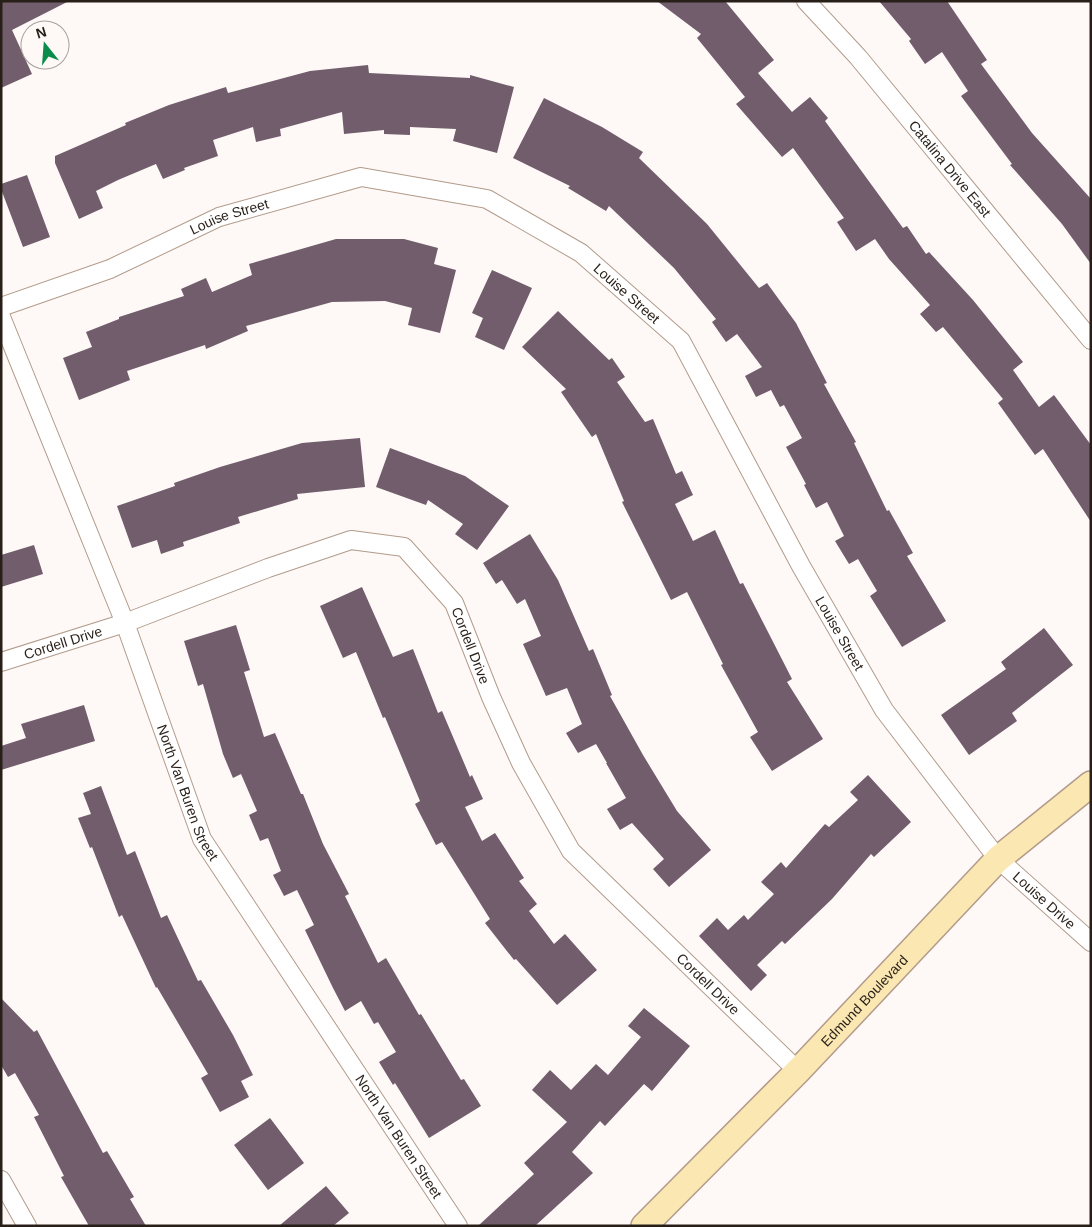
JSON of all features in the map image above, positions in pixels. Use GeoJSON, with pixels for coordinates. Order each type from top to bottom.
{"type":"FeatureCollection","features":[{"type":"Feature","properties":{"kind":"main road","name":"Edmund Boulevard"},"geometry":{"type":"LineString","coordinates":[[644,1226],[798,1071],[998,859],[1091,784]]}},
{"type":"Feature","properties":{"kind":"street","name":"Catalina Drive East"},"geometry":{"type":"LineString","coordinates":[[806,1],[858,57],[1091,340]]}},
{"type":"Feature","properties":{"kind":"street","name":"Louise Street"},"geometry":{"type":"LineString","coordinates":[[1,307],[110,269],[220,217],[362,176],[487,199],[581,253],[681,341],[801,566],[884,710],[998,859]]}},
{"type":"Feature","properties":{"kind":"street","name":"North Van Buren Street"},"geometry":{"type":"LineString","coordinates":[[1,317],[125,622],[202,839],[458,1226]]}},
{"type":"Feature","properties":{"kind":"street","name":"Cordell Drive"},"geometry":{"type":"LineString","coordinates":[[1,662],[125,622],[268,568],[351,540],[404,548],[454,603],[521,763],[571,851],[798,1071]]}},
{"type":"Feature","properties":{"kind":"street","name":"Louise Drive"},"geometry":{"type":"LineString","coordinates":[[998,859],[1091,942]]}},
{"type":"Feature","properties":{"kind":"street"},"geometry":{"type":"LineString","coordinates":[[1,1180],[27,1226]]}},
{"type":"Feature","properties":{"kind":"building"},"geometry":{"type":"Polygon","coordinates":[[[1,1],[69,1],[32,20],[20,20],[20,26],[12,30],[20,48],[20,70],[30,70],[32,74],[1,88],[1,1]]]}},
{"type":"Feature","properties":{"kind":"building"},"geometry":{"type":"Polygon","coordinates":[[[657,1],[725,1],[774,60],[758,73],[792,112],[810,97],[828,118],[825,121],[903,228],[907,226],[926,254],[929,252],[973,300],[1023,362],[1013,370],[1039,407],[1054,395],[1091,445],[1091,522],[1043,449],[1035,455],[998,403],[1003,399],[943,327],[936,332],[920,314],[930,305],[889,259],[875,239],[856,251],[837,222],[844,218],[793,148],[782,157],[736,104],[745,97],[697,38],[701,34],[657,1]]]}},
{"type":"Feature","properties":{"kind":"building"},"geometry":{"type":"Polygon","coordinates":[[[879,1],[947,1],[987,60],[981,64],[1032,133],[1091,199],[1091,264],[1062,224],[1010,165],[1012,164],[961,96],[968,91],[942,52],[925,64],[909,41],[911,39],[879,1]]]}},
{"type":"Feature","properties":{"kind":"building"},"geometry":{"type":"Polygon","coordinates":[[[368,65],[369,73],[470,78],[470,75],[514,87],[497,153],[453,141],[456,129],[410,127],[410,135],[384,134],[384,130],[344,134],[342,112],[280,129],[281,136],[256,142],[253,127],[213,140],[218,156],[184,168],[185,170],[163,179],[156,164],[118,180],[96,191],[103,208],[79,219],[55,163],[55,156],[126,125],[125,123],[169,105],[226,87],[228,93],[310,71],[368,65]]]}},
{"type":"Feature","properties":{"kind":"building"},"geometry":{"type":"Polygon","coordinates":[[[544,98],[602,127],[643,152],[639,158],[707,224],[759,288],[767,283],[796,323],[827,383],[824,384],[856,442],[854,443],[887,511],[889,510],[913,553],[907,556],[946,621],[902,647],[870,596],[877,591],[858,559],[849,564],[835,541],[844,536],[827,502],[816,508],[804,485],[806,484],[786,447],[802,438],[784,405],[780,407],[771,390],[756,397],[745,376],[762,367],[737,334],[726,342],[712,322],[716,319],[674,268],[609,206],[606,211],[568,188],[570,186],[513,158],[544,98]]]}},
{"type":"Feature","properties":{"kind":"building"},"geometry":{"type":"Polygon","coordinates":[[[27,175],[50,237],[23,247],[1,189],[1,184],[27,175]]]}},
{"type":"Feature","properties":{"kind":"building"},"geometry":{"type":"Polygon","coordinates":[[[336,239],[404,239],[438,248],[434,264],[456,270],[440,333],[408,325],[412,308],[385,301],[332,302],[246,326],[248,331],[206,349],[205,345],[127,371],[130,380],[79,400],[63,358],[92,347],[86,332],[119,319],[119,317],[184,296],[181,289],[206,278],[212,292],[252,275],[249,264],[336,239]]]}},
{"type":"Feature","properties":{"kind":"building"},"geometry":{"type":"Polygon","coordinates":[[[492,270],[532,288],[504,350],[475,337],[483,318],[472,313],[492,270]]]}},
{"type":"Feature","properties":{"kind":"building"},"geometry":{"type":"Polygon","coordinates":[[[558,311],[609,360],[612,358],[625,377],[617,382],[645,422],[653,419],[676,474],[682,471],[693,495],[675,504],[693,541],[715,530],[740,584],[743,583],[792,679],[787,682],[823,739],[772,771],[750,737],[758,732],[721,665],[723,664],[687,592],[671,600],[622,502],[624,501],[596,434],[592,437],[561,392],[566,389],[522,347],[558,311]]]}},
{"type":"Feature","properties":{"kind":"building"},"geometry":{"type":"Polygon","coordinates":[[[360,438],[365,487],[297,494],[298,499],[238,517],[240,523],[183,542],[184,546],[161,554],[157,540],[132,548],[117,506],[175,486],[174,483],[220,467],[302,443],[360,438]]]}},
{"type":"Feature","properties":{"kind":"building"},"geometry":{"type":"Polygon","coordinates":[[[390,448],[465,476],[509,506],[477,550],[455,534],[463,524],[428,500],[426,505],[376,487],[390,448]]]}},
{"type":"Feature","properties":{"kind":"building"},"geometry":{"type":"Polygon","coordinates":[[[530,534],[558,580],[589,651],[593,649],[612,695],[610,696],[643,755],[677,811],[711,850],[669,887],[653,869],[664,859],[632,823],[620,830],[607,809],[626,798],[596,744],[578,753],[566,733],[582,724],[567,688],[546,696],[523,644],[541,636],[525,599],[517,604],[502,580],[496,584],[483,563],[530,534]]]}},
{"type":"Feature","properties":{"kind":"building"},"geometry":{"type":"Polygon","coordinates":[[[34,545],[43,574],[1,587],[1,555],[34,545]]]}},
{"type":"Feature","properties":{"kind":"building"},"geometry":{"type":"Polygon","coordinates":[[[362,587],[393,657],[413,649],[438,713],[442,711],[470,777],[472,775],[483,799],[465,807],[482,841],[495,833],[524,878],[519,881],[537,904],[529,911],[554,944],[565,934],[597,970],[557,1005],[516,959],[514,960],[485,923],[490,919],[442,842],[436,845],[415,804],[420,801],[356,652],[343,658],[320,606],[362,587]]]}},
{"type":"Feature","properties":{"kind":"building"},"geometry":{"type":"Polygon","coordinates":[[[236,625],[250,670],[244,672],[264,737],[275,733],[323,844],[349,894],[345,896],[378,963],[386,958],[419,1015],[421,1014],[461,1080],[464,1079],[481,1106],[429,1138],[395,1083],[393,1085],[379,1062],[396,1052],[378,1022],[374,1024],[361,1001],[345,1011],[305,930],[314,925],[297,890],[284,896],[273,875],[281,871],[268,838],[260,841],[249,815],[257,811],[241,774],[233,778],[223,754],[203,684],[198,686],[184,641],[236,625]]]}},
{"type":"Feature","properties":{"kind":"building"},"geometry":{"type":"Polygon","coordinates":[[[1044,628],[1073,665],[1012,713],[1017,721],[969,755],[941,715],[1006,669],[1001,662],[1044,628]]]}},
{"type":"Feature","properties":{"kind":"building"},"geometry":{"type":"Polygon","coordinates":[[[84,705],[95,741],[1,770],[1,746],[26,738],[21,724],[84,705]]]}},
{"type":"Feature","properties":{"kind":"building"},"geometry":{"type":"Polygon","coordinates":[[[868,775],[911,822],[874,857],[871,854],[832,899],[785,944],[782,941],[757,965],[767,975],[751,991],[699,936],[717,918],[728,930],[744,915],[748,920],[774,894],[761,882],[781,862],[786,868],[825,824],[829,827],[858,800],[850,792],[868,775]]]}},
{"type":"Feature","properties":{"kind":"building"},"geometry":{"type":"Polygon","coordinates":[[[101,786],[127,855],[135,851],[161,918],[167,915],[198,981],[201,980],[233,1035],[253,1075],[241,1081],[249,1097],[220,1112],[201,1078],[208,1074],[156,988],[122,915],[119,917],[92,847],[90,848],[78,818],[91,814],[83,793],[101,786]]]}},
{"type":"Feature","properties":{"kind":"building"},"geometry":{"type":"Polygon","coordinates":[[[1,998],[34,1032],[37,1030],[103,1153],[107,1151],[134,1197],[130,1199],[146,1226],[89,1226],[61,1177],[64,1176],[34,1117],[39,1115],[15,1073],[8,1077],[1,1065],[1,998]]]}},
{"type":"Feature","properties":{"kind":"building"},"geometry":{"type":"Polygon","coordinates":[[[644,1008],[690,1046],[652,1091],[644,1084],[605,1126],[600,1121],[572,1152],[593,1173],[535,1226],[478,1226],[534,1174],[524,1163],[567,1122],[532,1090],[550,1070],[571,1090],[596,1064],[608,1075],[641,1037],[628,1026],[644,1008]]]}},
{"type":"Feature","properties":{"kind":"building"},"geometry":{"type":"Polygon","coordinates":[[[270,1118],[304,1163],[268,1190],[234,1145],[270,1118]]]}},
{"type":"Feature","properties":{"kind":"building"},"geometry":{"type":"Polygon","coordinates":[[[326,1186],[349,1213],[333,1226],[279,1226],[326,1186]]]}}]}
